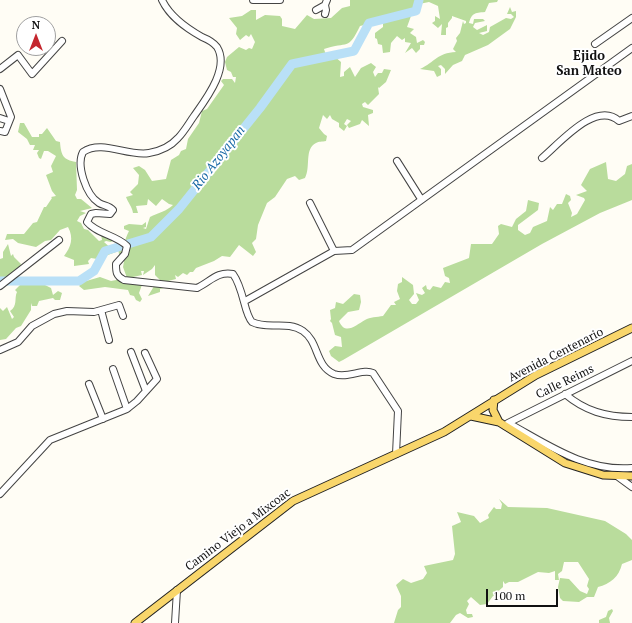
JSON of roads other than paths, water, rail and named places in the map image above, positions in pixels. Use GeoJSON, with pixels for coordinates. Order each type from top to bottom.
{"type":"FeatureCollection","features":[{"type":"Feature","properties":{"kind":"main road","name":"Avenida Centenario"},"geometry":{"type":"LineString","coordinates":[[471,416],[494,400],[536,375],[632,328]]}},
{"type":"Feature","properties":{"kind":"main road"},"geometry":{"type":"LineString","coordinates":[[494,400],[494,415],[504,424],[566,463],[589,472],[617,476],[632,476]]}},
{"type":"Feature","properties":{"kind":"main road","name":"Camino Viejo a Mixcoac"},"geometry":{"type":"LineString","coordinates":[[134,623],[293,501],[444,432],[471,416]]}},
{"type":"Feature","properties":{"kind":"main road"},"geometry":{"type":"LineString","coordinates":[[471,416],[504,424]]}},
{"type":"Feature","properties":{"kind":"street"},"geometry":{"type":"LineString","coordinates":[[162,0],[178,22],[217,47],[220,56],[219,72],[214,87],[179,138],[164,149],[147,154],[123,152],[104,147],[89,148],[83,152],[81,160],[83,176],[93,198],[100,204],[109,206],[113,210],[110,214],[91,214],[87,222],[92,227],[124,244],[125,254],[116,264],[117,274],[124,280],[197,288],[219,274],[233,274],[237,279],[245,301],[248,315],[252,322],[282,324],[302,330],[309,338],[321,363],[328,370],[345,376],[367,372],[376,375],[398,411],[396,454]]}},
{"type":"Feature","properties":{"kind":"street"},"geometry":{"type":"LineString","coordinates":[[253,0],[280,0]]}},
{"type":"Feature","properties":{"kind":"street"},"geometry":{"type":"LineString","coordinates":[[316,10],[326,2]]}},
{"type":"Feature","properties":{"kind":"street"},"geometry":{"type":"LineString","coordinates":[[325,14],[326,2]]}},
{"type":"Feature","properties":{"kind":"street"},"geometry":{"type":"LineString","coordinates":[[595,44],[632,18]]}},
{"type":"Feature","properties":{"kind":"street"},"geometry":{"type":"LineString","coordinates":[[0,69],[18,56],[32,74],[62,41]]}},
{"type":"Feature","properties":{"kind":"street"},"geometry":{"type":"LineString","coordinates":[[245,301],[334,251],[352,250],[632,48]]}},
{"type":"Feature","properties":{"kind":"street"},"geometry":{"type":"LineString","coordinates":[[0,89],[11,117],[3,132]]}},
{"type":"Feature","properties":{"kind":"street"},"geometry":{"type":"LineString","coordinates":[[542,158],[588,119],[603,114],[613,116],[619,121],[632,116]]}},
{"type":"Feature","properties":{"kind":"street"},"geometry":{"type":"LineString","coordinates":[[0,118],[9,121]]}},
{"type":"Feature","properties":{"kind":"street"},"geometry":{"type":"LineString","coordinates":[[397,161],[421,199]]}},
{"type":"Feature","properties":{"kind":"street"},"geometry":{"type":"LineString","coordinates":[[310,203],[334,251]]}},
{"type":"Feature","properties":{"kind":"street"},"geometry":{"type":"LineString","coordinates":[[2,285],[59,240]]}},
{"type":"Feature","properties":{"kind":"street"},"geometry":{"type":"LineString","coordinates":[[0,350],[18,342],[38,322],[54,314],[67,311],[101,310],[118,305],[123,316]]}},
{"type":"Feature","properties":{"kind":"street"},"geometry":{"type":"LineString","coordinates":[[101,310],[109,340]]}},
{"type":"Feature","properties":{"kind":"street"},"geometry":{"type":"LineString","coordinates":[[131,352],[146,391]]}},
{"type":"Feature","properties":{"kind":"street"},"geometry":{"type":"LineString","coordinates":[[0,494],[3,487],[50,440],[65,432],[127,409],[146,391],[157,379],[146,354]]}},
{"type":"Feature","properties":{"kind":"street","name":"Calle Reims"},"geometry":{"type":"LineString","coordinates":[[504,424],[632,361]]}},
{"type":"Feature","properties":{"kind":"street"},"geometry":{"type":"LineString","coordinates":[[113,369],[127,409]]}},
{"type":"Feature","properties":{"kind":"street"},"geometry":{"type":"LineString","coordinates":[[89,384],[103,419]]}},
{"type":"Feature","properties":{"kind":"street"},"geometry":{"type":"LineString","coordinates":[[565,394],[575,402],[595,412],[613,416],[632,417]]}},
{"type":"Feature","properties":{"kind":"street"},"geometry":{"type":"LineString","coordinates":[[504,424],[577,460],[594,466],[632,468]]}},
{"type":"Feature","properties":{"kind":"street"},"geometry":{"type":"LineString","coordinates":[[617,476],[632,487]]}},
{"type":"Feature","properties":{"kind":"street"},"geometry":{"type":"LineString","coordinates":[[175,623],[177,590]]}},
{"type":"Feature","properties":{"kind":"waterway","name":"Rio Azoyapan"},"geometry":{"type":"LineString","coordinates":[[0,281],[79,281],[94,271],[105,251],[151,237],[179,209],[260,108],[292,64],[354,51],[369,23],[416,11],[419,0]]}},
{"type":"Feature","properties":{"kind":"district","name":"Ejido San Mateo"},"geometry":{"type":"Point","coordinates":[589,64]}}]}
